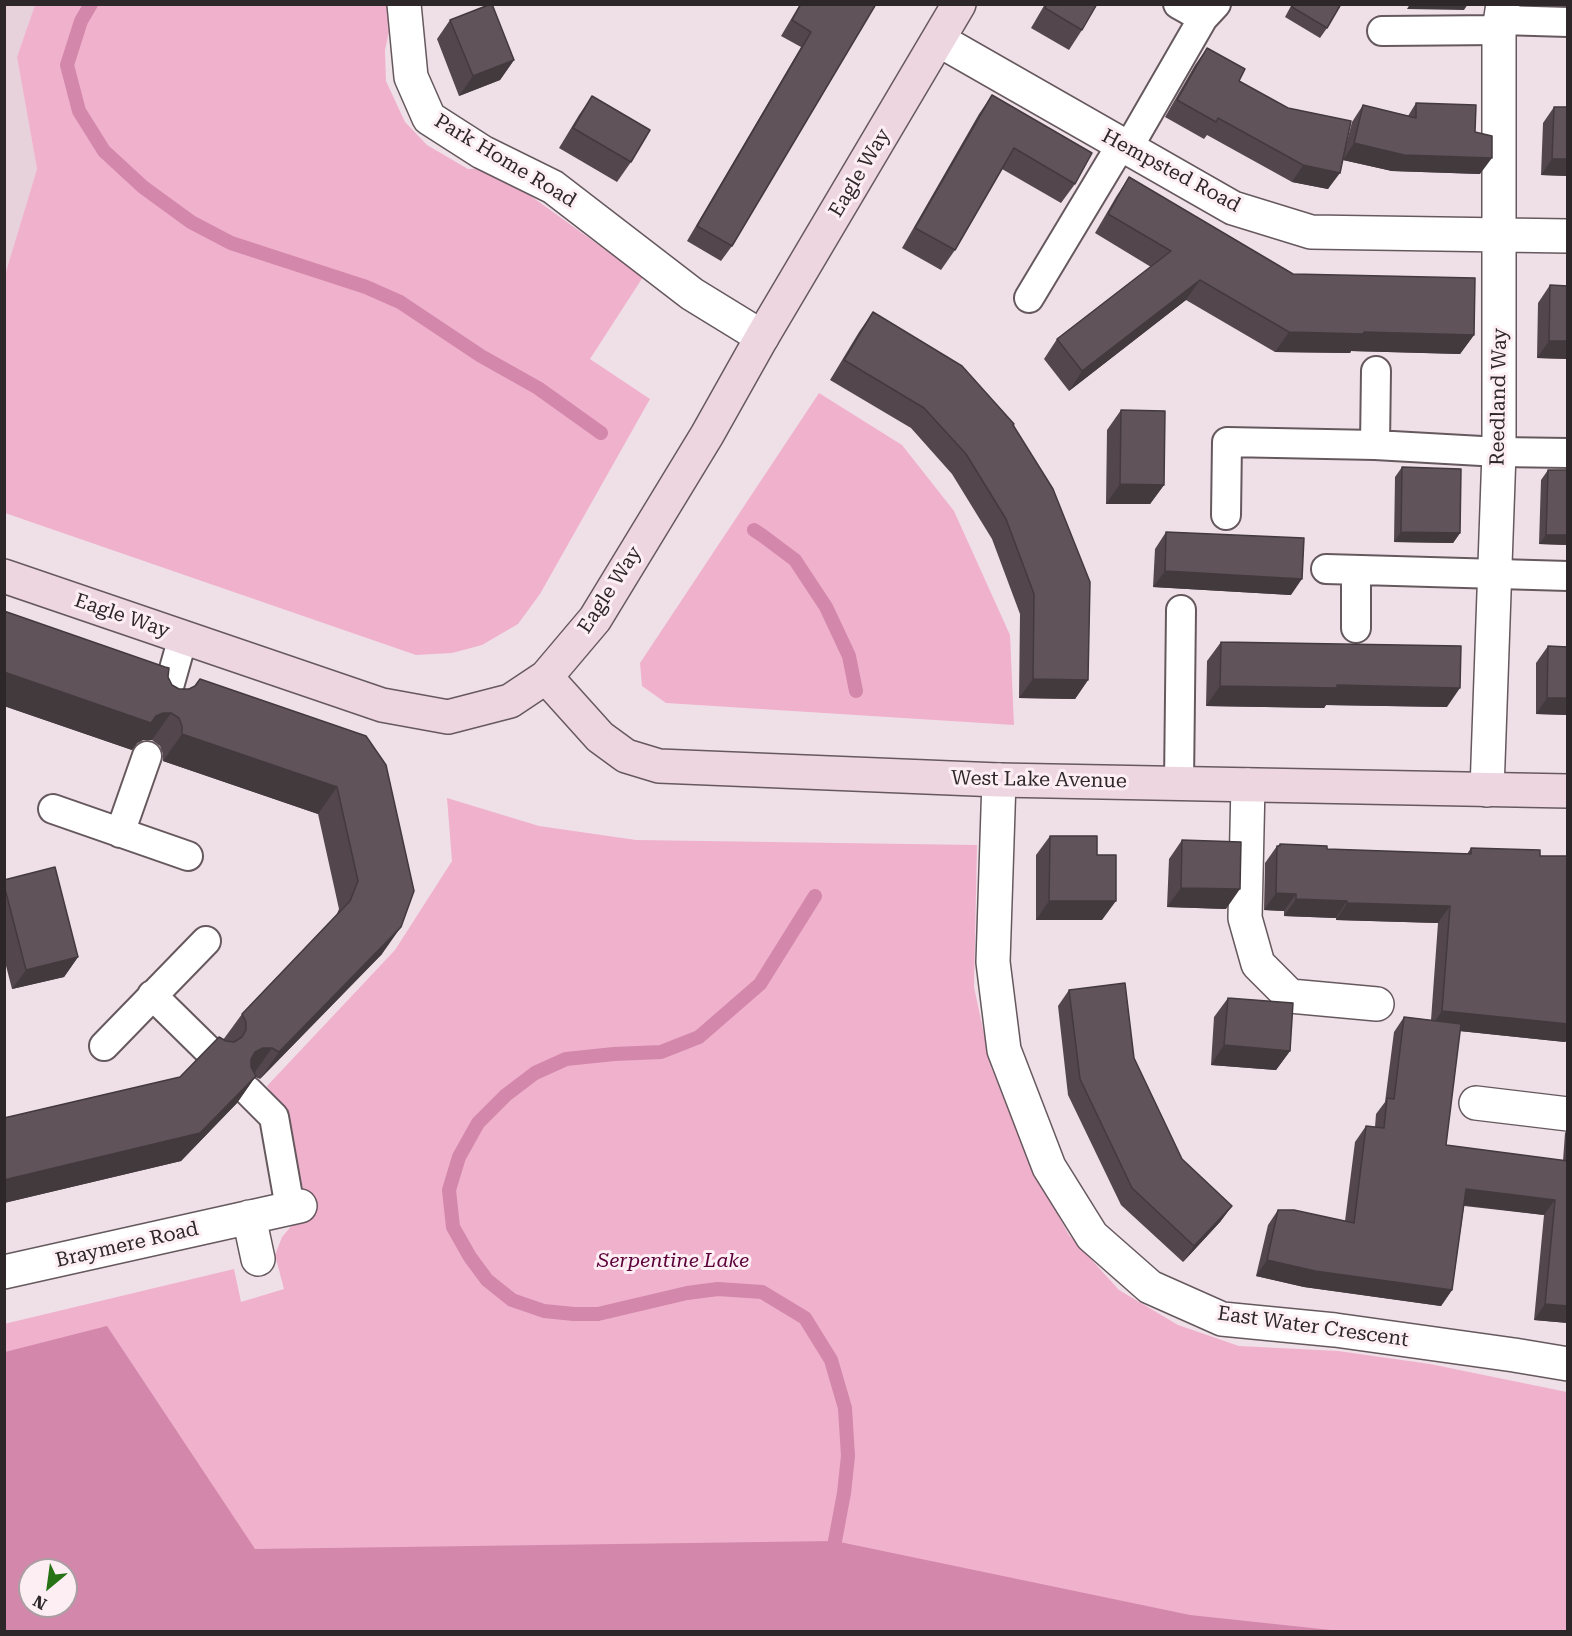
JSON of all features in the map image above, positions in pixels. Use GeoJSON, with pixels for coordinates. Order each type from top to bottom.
{"type":"FeatureCollection","features":[{"type":"Feature","properties":{"kind":"street","name":"Park Home Road"},"geometry":{"type":"LineString","coordinates":[[404,4],[411,77],[429,118],[482,152],[554,187],[692,294],[762,337]]}},
{"type":"Feature","properties":{"kind":"street","name":"Eagle Way"},"geometry":{"type":"LineString","coordinates":[[4,576],[382,705],[448,717],[510,701],[546,677],[595,619],[707,435],[762,337],[959,4]]}},
{"type":"Feature","properties":{"kind":"street","name":"Reedland Way"},"geometry":{"type":"LineString","coordinates":[[1487,790],[1499,452],[1501,18]]}},
{"type":"Feature","properties":{"kind":"street","name":"Hempsted Road"},"geometry":{"type":"LineString","coordinates":[[939,40],[1233,208],[1311,232],[1568,236]]}},
{"type":"Feature","properties":{"kind":"street","name":"West Lake Avenue"},"geometry":{"type":"LineString","coordinates":[[546,677],[600,737],[626,756],[659,766],[999,780],[1568,791]]}},
{"type":"Feature","properties":{"kind":"street","name":"East Water Crescent"},"geometry":{"type":"LineString","coordinates":[[999,780],[993,962],[1004,1050],[1049,1167],[1092,1236],[1150,1287],[1222,1319],[1335,1330],[1514,1354],[1568,1364]]}},
{"type":"Feature","properties":{"kind":"street"},"geometry":{"type":"LineString","coordinates":[[1248,785],[1245,918],[1258,964],[1290,996],[1377,1004]]}},
{"type":"Feature","properties":{"kind":"street"},"geometry":{"type":"LineString","coordinates":[[1476,1103],[1568,1114]]}},
{"type":"Feature","properties":{"kind":"street","name":"Braymere Road"},"geometry":{"type":"LineString","coordinates":[[4,1272],[295,1207]]}},
{"type":"Feature","properties":{"kind":"street"},"geometry":{"type":"LineString","coordinates":[[249,1217],[258,1259]]}},
{"type":"Feature","properties":{"kind":"lane"},"geometry":{"type":"LineString","coordinates":[[1029,298],[1124,147],[1199,9]]}},
{"type":"Feature","properties":{"kind":"lane"},"geometry":{"type":"LineString","coordinates":[[1382,31],[1501,18],[1568,22]]}},
{"type":"Feature","properties":{"kind":"lane"},"geometry":{"type":"LineString","coordinates":[[1375,445],[1376,371]]}},
{"type":"Feature","properties":{"kind":"lane"},"geometry":{"type":"LineString","coordinates":[[1226,515],[1227,442],[1568,453]]}},
{"type":"Feature","properties":{"kind":"lane"},"geometry":{"type":"LineString","coordinates":[[1326,569],[1568,576]]}},
{"type":"Feature","properties":{"kind":"lane"},"geometry":{"type":"LineString","coordinates":[[1356,570],[1356,628]]}},
{"type":"Feature","properties":{"kind":"lane"},"geometry":{"type":"LineString","coordinates":[[1179,783],[1181,610]]}},
{"type":"Feature","properties":{"kind":"lane"},"geometry":{"type":"LineString","coordinates":[[165,701],[183,637]]}},
{"type":"Feature","properties":{"kind":"lane"},"geometry":{"type":"LineString","coordinates":[[120,833],[147,756]]}},
{"type":"Feature","properties":{"kind":"lane"},"geometry":{"type":"LineString","coordinates":[[53,809],[188,856]]}},
{"type":"Feature","properties":{"kind":"lane"},"geometry":{"type":"LineString","coordinates":[[104,1046],[206,941]]}},
{"type":"Feature","properties":{"kind":"lane"},"geometry":{"type":"LineString","coordinates":[[152,995],[211,1053]]}},
{"type":"Feature","properties":{"kind":"lane"},"geometry":{"type":"LineString","coordinates":[[248,1091],[274,1117],[295,1207]]}},
{"type":"Feature","properties":{"kind":"shaded area"},"geometry":{"type":"Polygon","coordinates":[[[5,5],[35,5],[17,57],[37,169],[5,275],[5,5]]]}},
{"type":"Feature","properties":{"kind":"shaded area"},"geometry":{"type":"Polygon","coordinates":[[[107,1326],[255,1549],[835,1541],[1190,1615],[1340,1631],[5,1631],[5,1352],[107,1326]]]}},
{"type":"Feature","properties":{"kind":"green space"},"geometry":{"type":"Polygon","coordinates":[[[35,5],[390,5],[390,27],[385,50],[386,81],[405,122],[427,145],[468,169],[492,168],[643,277],[590,359],[650,399],[540,594],[518,624],[482,645],[452,653],[416,655],[5,513],[5,275],[37,169],[17,57],[35,5]]]}},
{"type":"Feature","properties":{"kind":"green space"},"geometry":{"type":"Polygon","coordinates":[[[819,393],[902,445],[954,511],[1010,635],[1014,725],[666,703],[642,686],[640,663],[819,393]]]}},
{"type":"Feature","properties":{"kind":"green space","name":"Serpentine Lake"},"geometry":{"type":"Polygon","coordinates":[[[447,798],[539,826],[636,840],[977,845],[974,987],[991,1067],[1033,1170],[1069,1235],[1119,1290],[1178,1325],[1239,1346],[1338,1351],[1430,1364],[1567,1392],[1567,1631],[5,1631],[4,1324],[234,1269],[241,1302],[284,1289],[275,1255],[282,1237],[293,1224],[309,1213],[283,1111],[267,1086],[395,950],[452,861],[447,798]]]}},
{"type":"Feature","properties":{"kind":"building"},"geometry":{"type":"Polygon","coordinates":[[[492,4],[514,60],[473,76],[450,20],[492,4]]]}},
{"type":"Feature","properties":{"kind":"building"},"geometry":{"type":"Polygon","coordinates":[[[801,4],[876,4],[732,246],[697,226],[811,32],[792,20],[801,4]]]}},
{"type":"Feature","properties":{"kind":"building"},"geometry":{"type":"Polygon","coordinates":[[[1047,4],[1097,4],[1082,30],[1045,8],[1047,4]]]}},
{"type":"Feature","properties":{"kind":"building"},"geometry":{"type":"Polygon","coordinates":[[[1293,4],[1341,4],[1327,28],[1292,7],[1293,4]]]}},
{"type":"Feature","properties":{"kind":"building"},"geometry":{"type":"Polygon","coordinates":[[[1207,48],[1245,69],[1239,81],[1288,108],[1351,121],[1340,173],[1303,165],[1218,118],[1216,122],[1177,100],[1207,48]]]}},
{"type":"Feature","properties":{"kind":"building"},"geometry":{"type":"Polygon","coordinates":[[[992,95],[1092,153],[1075,184],[1014,148],[955,250],[915,228],[992,95]]]}},
{"type":"Feature","properties":{"kind":"building"},"geometry":{"type":"Polygon","coordinates":[[[592,96],[650,130],[631,162],[573,128],[592,96]]]}},
{"type":"Feature","properties":{"kind":"building"},"geometry":{"type":"Polygon","coordinates":[[[1416,103],[1476,105],[1475,132],[1492,136],[1492,158],[1404,155],[1354,143],[1363,105],[1416,118],[1416,103]]]}},
{"type":"Feature","properties":{"kind":"building"},"geometry":{"type":"Polygon","coordinates":[[[1554,107],[1568,107],[1568,159],[1552,159],[1554,107]]]}},
{"type":"Feature","properties":{"kind":"building"},"geometry":{"type":"Polygon","coordinates":[[[1129,177],[1293,274],[1475,278],[1474,335],[1289,332],[1200,280],[1082,371],[1057,339],[1171,251],[1108,214],[1129,177]]]}},
{"type":"Feature","properties":{"kind":"building"},"geometry":{"type":"Polygon","coordinates":[[[1550,285],[1568,286],[1568,341],[1549,341],[1550,285]]]}},
{"type":"Feature","properties":{"kind":"building"},"geometry":{"type":"Polygon","coordinates":[[[873,312],[962,366],[1014,424],[1053,489],[1090,582],[1088,680],[1033,679],[1034,594],[1006,519],[966,454],[924,408],[844,360],[873,312]]]}},
{"type":"Feature","properties":{"kind":"building"},"geometry":{"type":"Polygon","coordinates":[[[1121,410],[1165,411],[1164,485],[1120,484],[1121,410]]]}},
{"type":"Feature","properties":{"kind":"building"},"geometry":{"type":"Polygon","coordinates":[[[1402,467],[1461,469],[1460,533],[1401,532],[1402,467]]]}},
{"type":"Feature","properties":{"kind":"building"},"geometry":{"type":"Polygon","coordinates":[[[1548,470],[1568,470],[1568,535],[1546,535],[1548,470]]]}},
{"type":"Feature","properties":{"kind":"building"},"geometry":{"type":"Polygon","coordinates":[[[1166,532],[1304,538],[1302,579],[1165,571],[1166,532]]]}},
{"type":"Feature","properties":{"kind":"building"},"geometry":{"type":"Polygon","coordinates":[[[4,611],[169,668],[168,677],[172,685],[179,689],[189,689],[195,686],[200,679],[366,736],[386,765],[414,891],[401,927],[279,1052],[272,1048],[263,1048],[255,1052],[251,1059],[251,1067],[256,1076],[200,1133],[4,1180],[4,1118],[180,1077],[219,1037],[234,1042],[242,1037],[246,1030],[246,1022],[242,1014],[350,901],[358,881],[337,787],[182,734],[179,718],[171,713],[156,716],[151,723],[4,672],[4,611]]]}},
{"type":"Feature","properties":{"kind":"building"},"geometry":{"type":"Polygon","coordinates":[[[1221,642],[1461,646],[1460,688],[1337,685],[1337,688],[1220,686],[1221,642]]]}},
{"type":"Feature","properties":{"kind":"building"},"geometry":{"type":"Polygon","coordinates":[[[1548,646],[1568,647],[1568,698],[1547,698],[1548,646]]]}},
{"type":"Feature","properties":{"kind":"building"},"geometry":{"type":"Polygon","coordinates":[[[1050,836],[1097,836],[1097,855],[1116,855],[1116,901],[1049,901],[1050,836]]]}},
{"type":"Feature","properties":{"kind":"building"},"geometry":{"type":"Polygon","coordinates":[[[1182,840],[1241,842],[1240,889],[1181,888],[1182,840]]]}},
{"type":"Feature","properties":{"kind":"building"},"geometry":{"type":"Polygon","coordinates":[[[1280,844],[1327,846],[1327,849],[1471,854],[1471,848],[1540,850],[1540,856],[1568,856],[1568,1024],[1442,1011],[1450,906],[1347,903],[1347,901],[1296,899],[1296,894],[1276,893],[1277,846],[1280,844]]]}},
{"type":"Feature","properties":{"kind":"building"},"geometry":{"type":"Polygon","coordinates":[[[55,867],[78,957],[26,970],[4,880],[55,867]]]}},
{"type":"Feature","properties":{"kind":"building"},"geometry":{"type":"Polygon","coordinates":[[[1125,983],[1134,1058],[1182,1159],[1232,1206],[1194,1246],[1132,1188],[1080,1079],[1069,990],[1125,983]]]}},
{"type":"Feature","properties":{"kind":"building"},"geometry":{"type":"Polygon","coordinates":[[[1228,998],[1293,1003],[1290,1051],[1224,1045],[1228,998]]]}},
{"type":"Feature","properties":{"kind":"building"},"geometry":{"type":"Polygon","coordinates":[[[1404,1017],[1461,1024],[1446,1145],[1568,1161],[1568,1306],[1545,1304],[1555,1200],[1466,1189],[1452,1290],[1315,1271],[1267,1260],[1278,1210],[1294,1210],[1354,1223],[1366,1126],[1384,1128],[1387,1098],[1394,1099],[1404,1017]]]}},
{"type":"Feature","properties":{"kind":"waterway"},"geometry":{"type":"LineString","coordinates":[[91,4],[81,21],[67,65],[79,111],[104,151],[143,187],[191,222],[231,243],[366,287],[400,302],[481,356],[538,388],[601,433]]}},
{"type":"Feature","properties":{"kind":"waterway"},"geometry":{"type":"LineString","coordinates":[[754,530],[795,560],[826,607],[849,656],[856,691]]}},
{"type":"Feature","properties":{"kind":"waterway"},"geometry":{"type":"LineString","coordinates":[[815,896],[760,984],[699,1037],[661,1052],[566,1059],[535,1073],[506,1095],[478,1123],[459,1157],[449,1190],[453,1227],[470,1257],[487,1280],[512,1300],[544,1311],[598,1314],[687,1293],[718,1289],[762,1292],[805,1318],[831,1360],[845,1408],[848,1456],[835,1541]]}}]}
